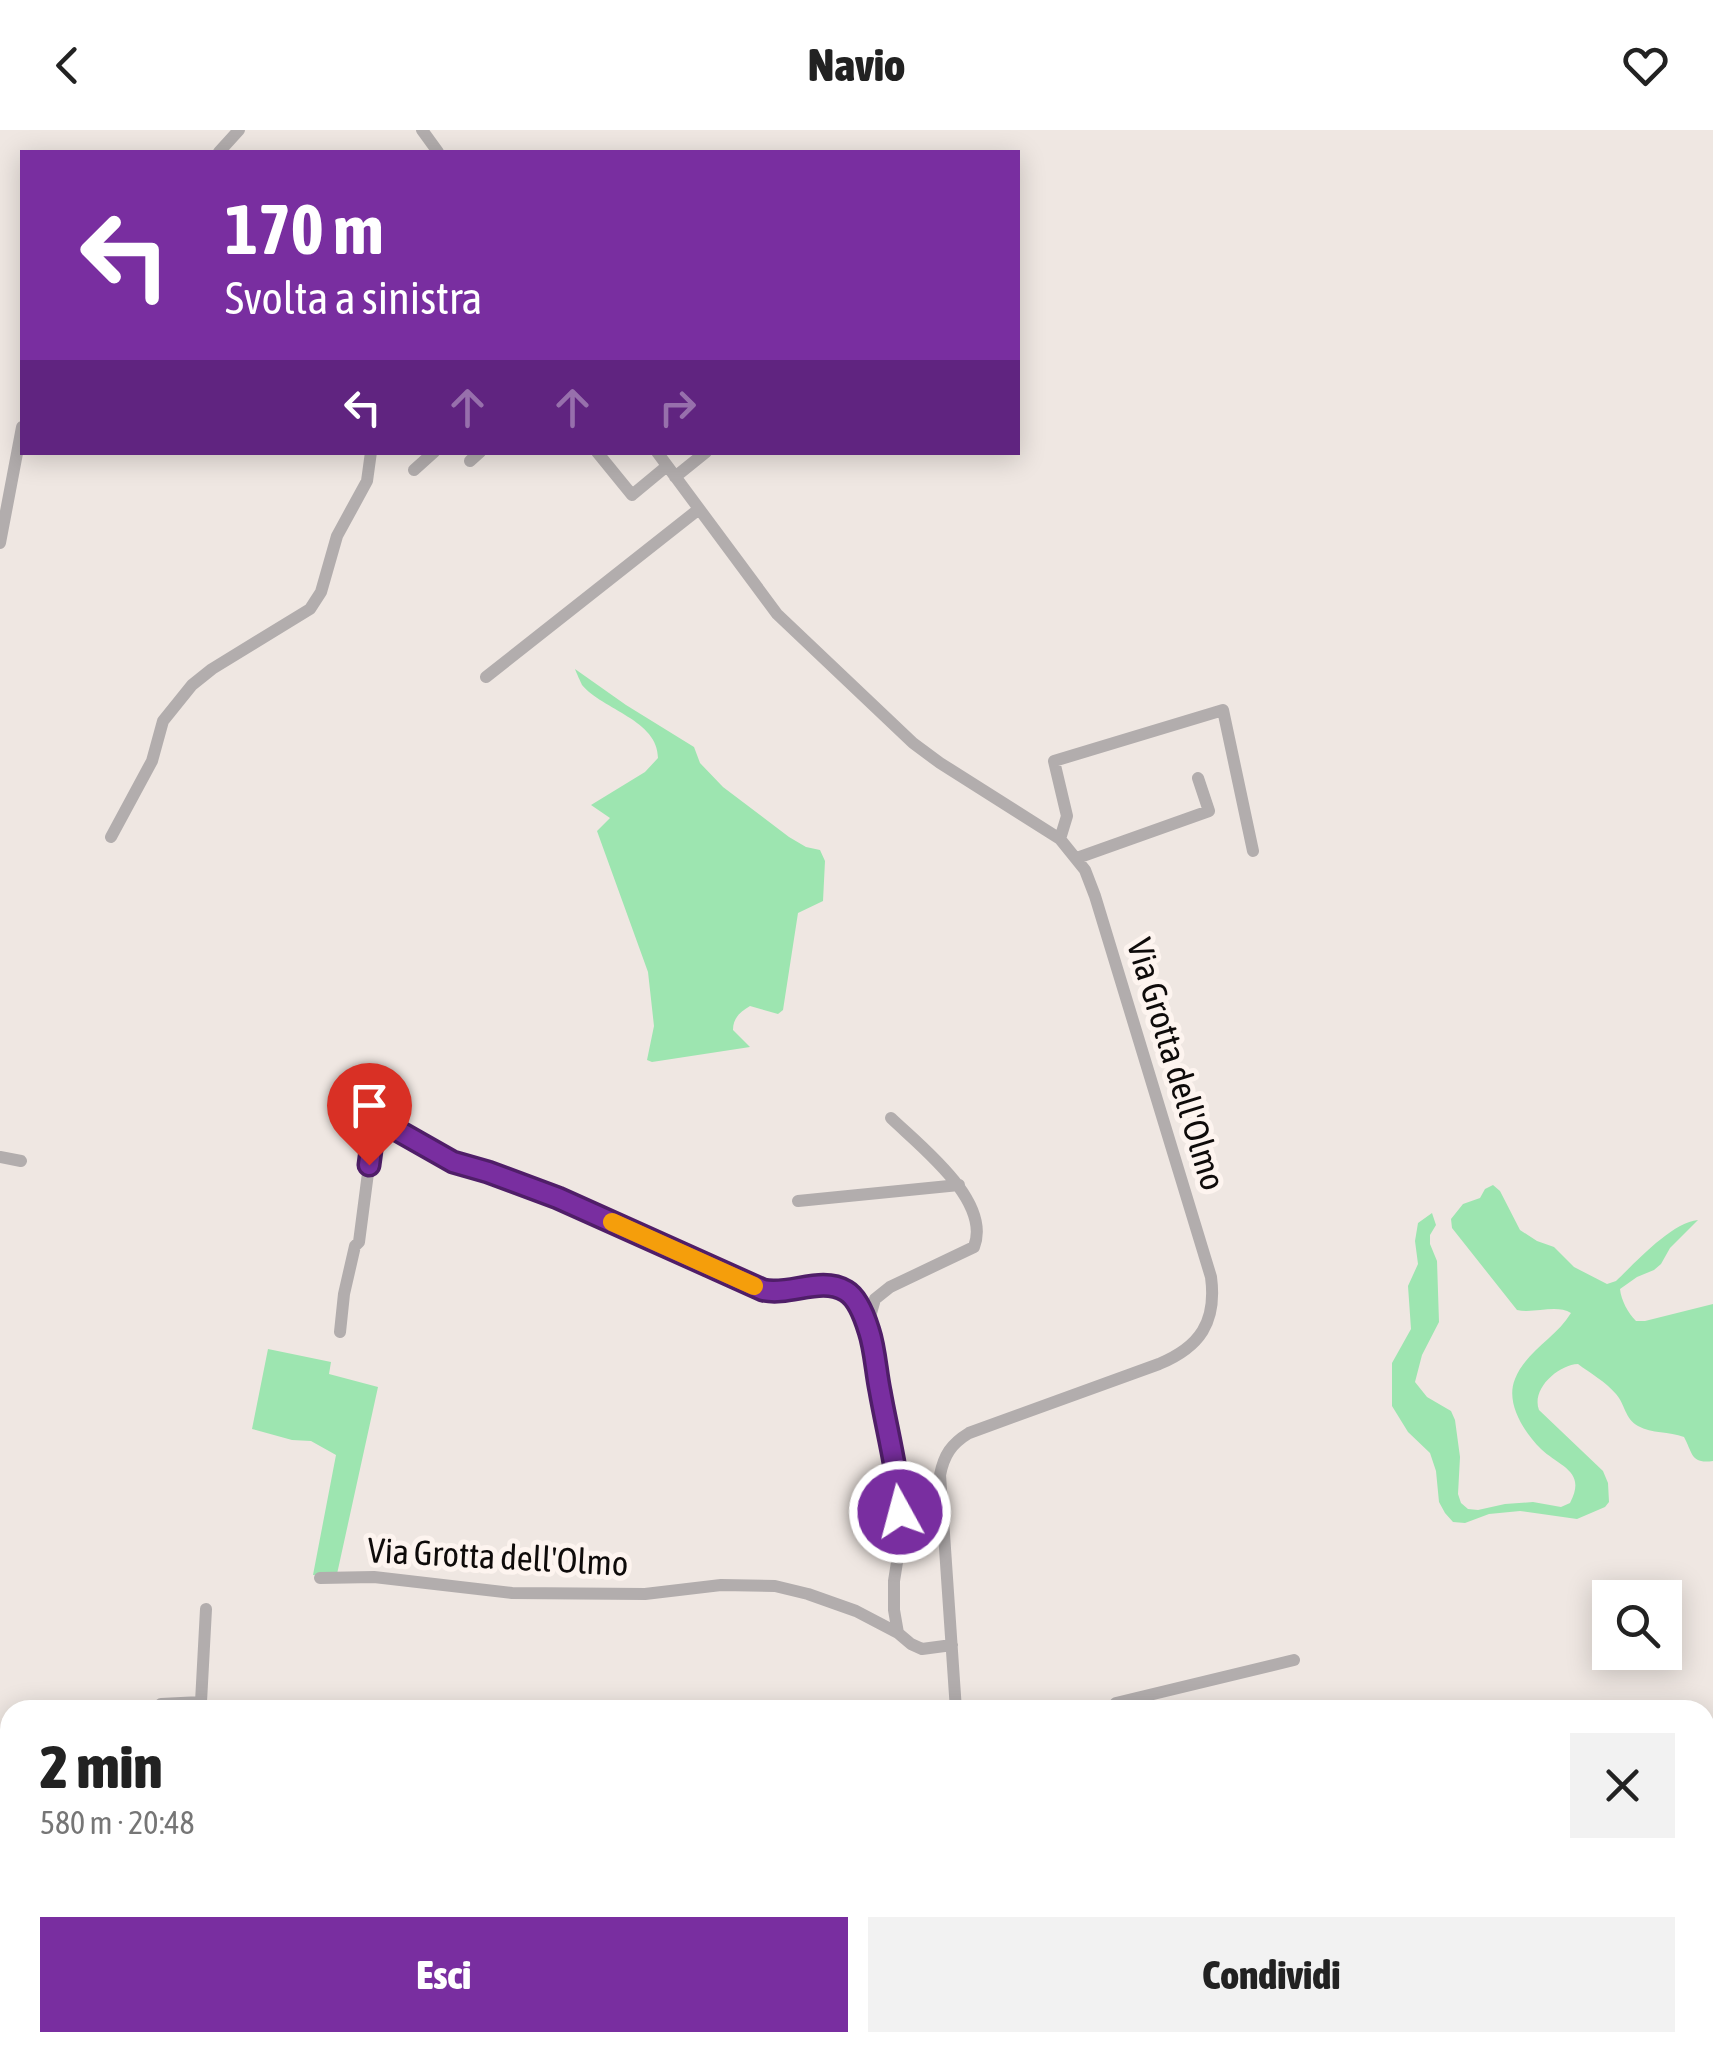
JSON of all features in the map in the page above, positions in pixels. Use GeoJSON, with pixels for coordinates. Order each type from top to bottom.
{"type":"FeatureCollection","features":[{"type":"Feature","properties":{"kind":"street"},"geometry":{"type":"LineString","coordinates":[[222,150],[239,130]]}},
{"type":"Feature","properties":{"kind":"street"},"geometry":{"type":"LineString","coordinates":[[0,542],[20,437]]}},
{"type":"Feature","properties":{"kind":"street"},"geometry":{"type":"LineString","coordinates":[[111,837],[152,762],[163,720],[192,685],[310,610],[321,592],[337,536],[367,481],[371,455]]}},
{"type":"Feature","properties":{"kind":"street"},"geometry":{"type":"LineString","coordinates":[[414,470],[431,455]]}},
{"type":"Feature","properties":{"kind":"street"},"geometry":{"type":"LineString","coordinates":[[599,455],[632,495],[701,455]]}},
{"type":"Feature","properties":{"kind":"street","name":"Via Grotta dell'Olmo"},"geometry":{"type":"LineString","coordinates":[[658,455],[777,614],[913,743],[1060,838],[1077,858],[1095,896],[1212,1277],[1214,1297],[1208,1322],[1194,1343],[1175,1358],[969,1433],[954,1442],[940,1475],[955,1700]]}},
{"type":"Feature","properties":{"kind":"street"},"geometry":{"type":"LineString","coordinates":[[486,677],[700,509]]}},
{"type":"Feature","properties":{"kind":"street"},"geometry":{"type":"LineString","coordinates":[[1060,838],[1067,816],[1054,761],[1223,710],[1253,851]]}},
{"type":"Feature","properties":{"kind":"street"},"geometry":{"type":"LineString","coordinates":[[1077,858],[1209,811],[1198,778]]}},
{"type":"Feature","properties":{"kind":"street"},"geometry":{"type":"LineString","coordinates":[[891,1118],[959,1186],[978,1228],[974,1247],[907,1278],[874,1300],[871,1313],[870,1333],[898,1487],[902,1537],[894,1581],[898,1632]]}},
{"type":"Feature","properties":{"kind":"street"},"geometry":{"type":"LineString","coordinates":[[340,1332],[354,1246],[359,1242],[374,1127],[386,1124],[453,1162],[558,1198],[763,1290],[816,1286],[841,1289],[855,1299],[870,1333]]}},
{"type":"Feature","properties":{"kind":"street"},"geometry":{"type":"LineString","coordinates":[[0,1157],[22,1161]]}},
{"type":"Feature","properties":{"kind":"street"},"geometry":{"type":"LineString","coordinates":[[798,1201],[959,1186]]}},
{"type":"Feature","properties":{"kind":"street","name":"Via Grotta dell'Olmo"},"geometry":{"type":"LineString","coordinates":[[320,1578],[374,1576],[512,1593],[646,1594],[722,1585],[765,1585],[856,1610],[922,1649],[952,1645]]}},
{"type":"Feature","properties":{"kind":"street"},"geometry":{"type":"LineString","coordinates":[[201,1700],[206,1609]]}},
{"type":"Feature","properties":{"kind":"street"},"geometry":{"type":"LineString","coordinates":[[1128,1700],[1294,1660]]}},
{"type":"Feature","properties":{"kind":"green space"},"geometry":{"type":"Polygon","coordinates":[[[575,669],[694,747],[700,763],[723,787],[789,837],[820,850],[825,861],[823,901],[798,913],[783,1010],[778,1014],[750,1006],[734,1022],[733,1030],[750,1047],[647,1060],[654,1026],[648,972],[597,831],[610,818],[591,805],[645,772],[658,758],[656,745],[639,725],[591,694],[575,669]]]}},
{"type":"Feature","properties":{"kind":"green space"},"geometry":{"type":"Polygon","coordinates":[[[1493,1185],[1520,1230],[1554,1247],[1574,1267],[1607,1284],[1616,1281],[1666,1235],[1698,1220],[1670,1248],[1661,1264],[1620,1289],[1625,1306],[1636,1321],[1713,1304],[1713,1461],[1697,1459],[1684,1437],[1638,1426],[1608,1386],[1578,1364],[1570,1365],[1543,1386],[1539,1410],[1603,1471],[1608,1483],[1609,1502],[1605,1507],[1577,1519],[1520,1511],[1489,1514],[1465,1523],[1453,1522],[1445,1513],[1439,1502],[1430,1453],[1408,1432],[1392,1406],[1392,1363],[1411,1329],[1408,1286],[1418,1264],[1418,1223],[1432,1213],[1436,1225],[1430,1244],[1437,1261],[1439,1322],[1422,1355],[1415,1382],[1427,1397],[1451,1411],[1455,1420],[1461,1503],[1478,1510],[1533,1502],[1561,1507],[1570,1503],[1574,1492],[1573,1477],[1528,1434],[1512,1398],[1520,1369],[1571,1313],[1559,1309],[1517,1310],[1452,1228],[1451,1219],[1463,1204],[1480,1198],[1493,1185]]]}},
{"type":"Feature","properties":{"kind":"green space"},"geometry":{"type":"Polygon","coordinates":[[[268,1349],[331,1362],[329,1374],[378,1387],[337,1574],[313,1575],[336,1455],[311,1441],[252,1429],[268,1349]]]}},
{"type":"Feature","properties":{"kind":"slow traffic"},"geometry":{"type":"LineString","coordinates":[[612,1222],[754,1286]]}},
{"type":"Feature","properties":{"kind":"route"},"geometry":{"type":"LineString","coordinates":[[369,1165],[374,1127],[386,1124],[453,1162],[558,1198],[763,1290],[828,1286],[849,1293],[870,1333],[900,1512]]}}]}
